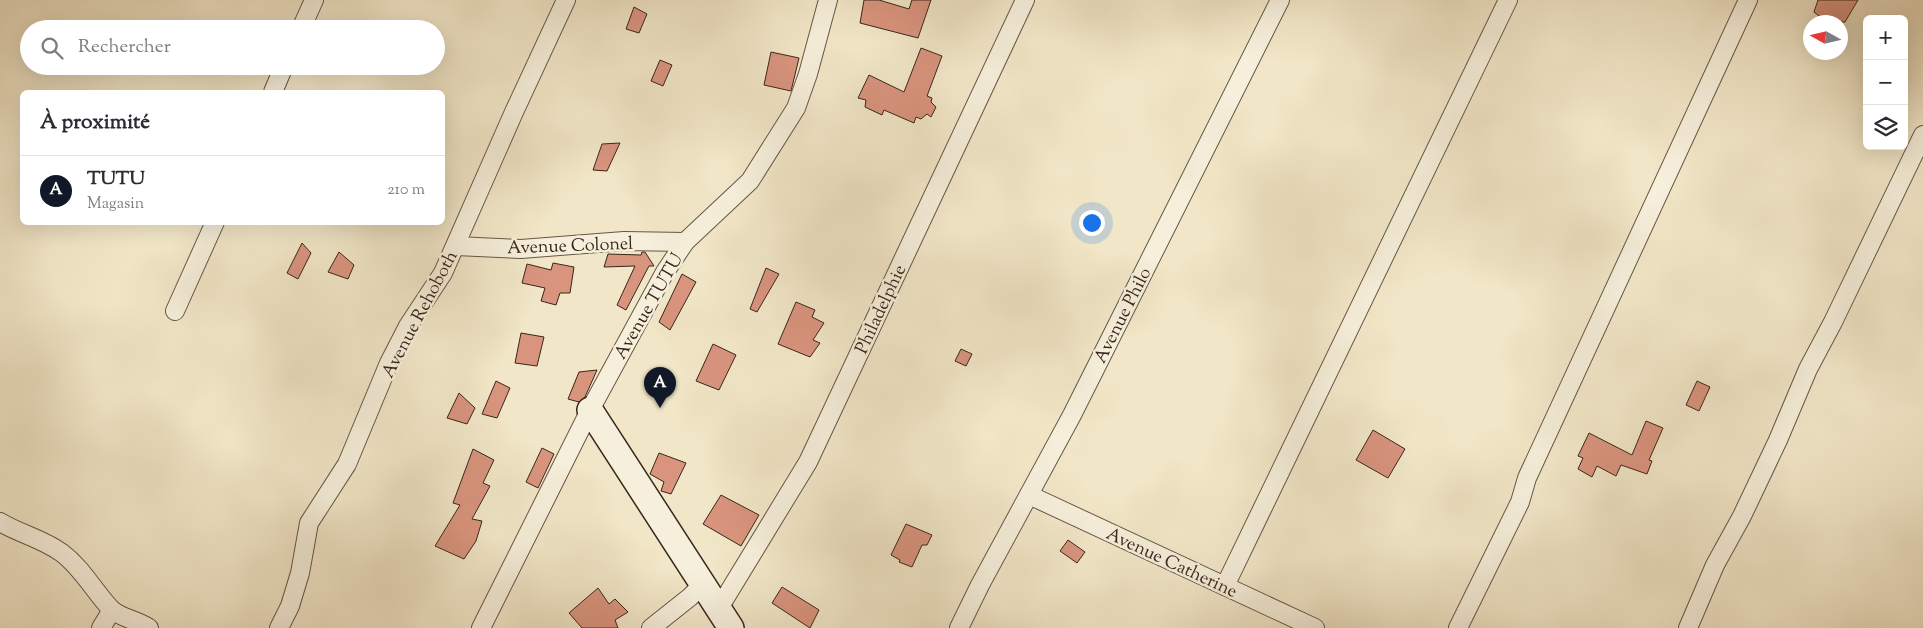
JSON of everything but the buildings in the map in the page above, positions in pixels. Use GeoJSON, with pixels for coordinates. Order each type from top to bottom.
{"type":"FeatureCollection","features":[{"type":"Feature","properties":{"kind":"street"},"geometry":{"type":"LineString","coordinates":[[305,20],[314,0]]}},
{"type":"Feature","properties":{"kind":"street","name":"Avenue Rehoboth"},"geometry":{"type":"LineString","coordinates":[[279,628],[290,606],[300,573],[309,523],[347,464],[389,363],[408,326],[443,273],[566,0]]}},
{"type":"Feature","properties":{"kind":"street","name":"Avenue TUTU"},"geometry":{"type":"LineString","coordinates":[[481,628],[590,410],[633,329],[685,242],[750,181],[796,108],[808,74],[828,0]]}},
{"type":"Feature","properties":{"kind":"street","name":"Philadelphie"},"geometry":{"type":"LineString","coordinates":[[725,618],[808,462],[1025,0]]}},
{"type":"Feature","properties":{"kind":"street","name":"Avenue Philo"},"geometry":{"type":"LineString","coordinates":[[960,628],[980,585],[1076,406],[1280,0]]}},
{"type":"Feature","properties":{"kind":"street"},"geometry":{"type":"LineString","coordinates":[[1225,586],[1508,0]]}},
{"type":"Feature","properties":{"kind":"street"},"geometry":{"type":"LineString","coordinates":[[1458,628],[1520,502],[1527,478],[1748,0]]}},
{"type":"Feature","properties":{"kind":"street"},"geometry":{"type":"LineString","coordinates":[[274,90],[280,75]]}},
{"type":"Feature","properties":{"kind":"street"},"geometry":{"type":"LineString","coordinates":[[1688,628],[1715,565],[1742,516],[1778,440],[1808,369],[1923,135]]}},
{"type":"Feature","properties":{"kind":"street"},"geometry":{"type":"LineString","coordinates":[[175,311],[214,225]]}},
{"type":"Feature","properties":{"kind":"street","name":"Avenue Colonel"},"geometry":{"type":"LineString","coordinates":[[456,246],[521,249],[624,241],[685,242]]}},
{"type":"Feature","properties":{"kind":"street"},"geometry":{"type":"LineString","coordinates":[[590,410],[725,618]]}},
{"type":"Feature","properties":{"kind":"street","name":"Avenue Catherine"},"geometry":{"type":"LineString","coordinates":[[1029,495],[1315,628]]}},
{"type":"Feature","properties":{"kind":"street"},"geometry":{"type":"LineString","coordinates":[[0,522],[15,531],[43,541],[64,554],[88,579],[112,610],[149,628]]}},
{"type":"Feature","properties":{"kind":"street"},"geometry":{"type":"LineString","coordinates":[[651,628],[690,598],[703,584]]}},
{"type":"Feature","properties":{"kind":"street"},"geometry":{"type":"LineString","coordinates":[[101,628],[112,610]]}},
{"type":"Feature","properties":{"kind":"place","name":"TUTU"},"geometry":{"type":"Point","coordinates":[660,408]}}]}
